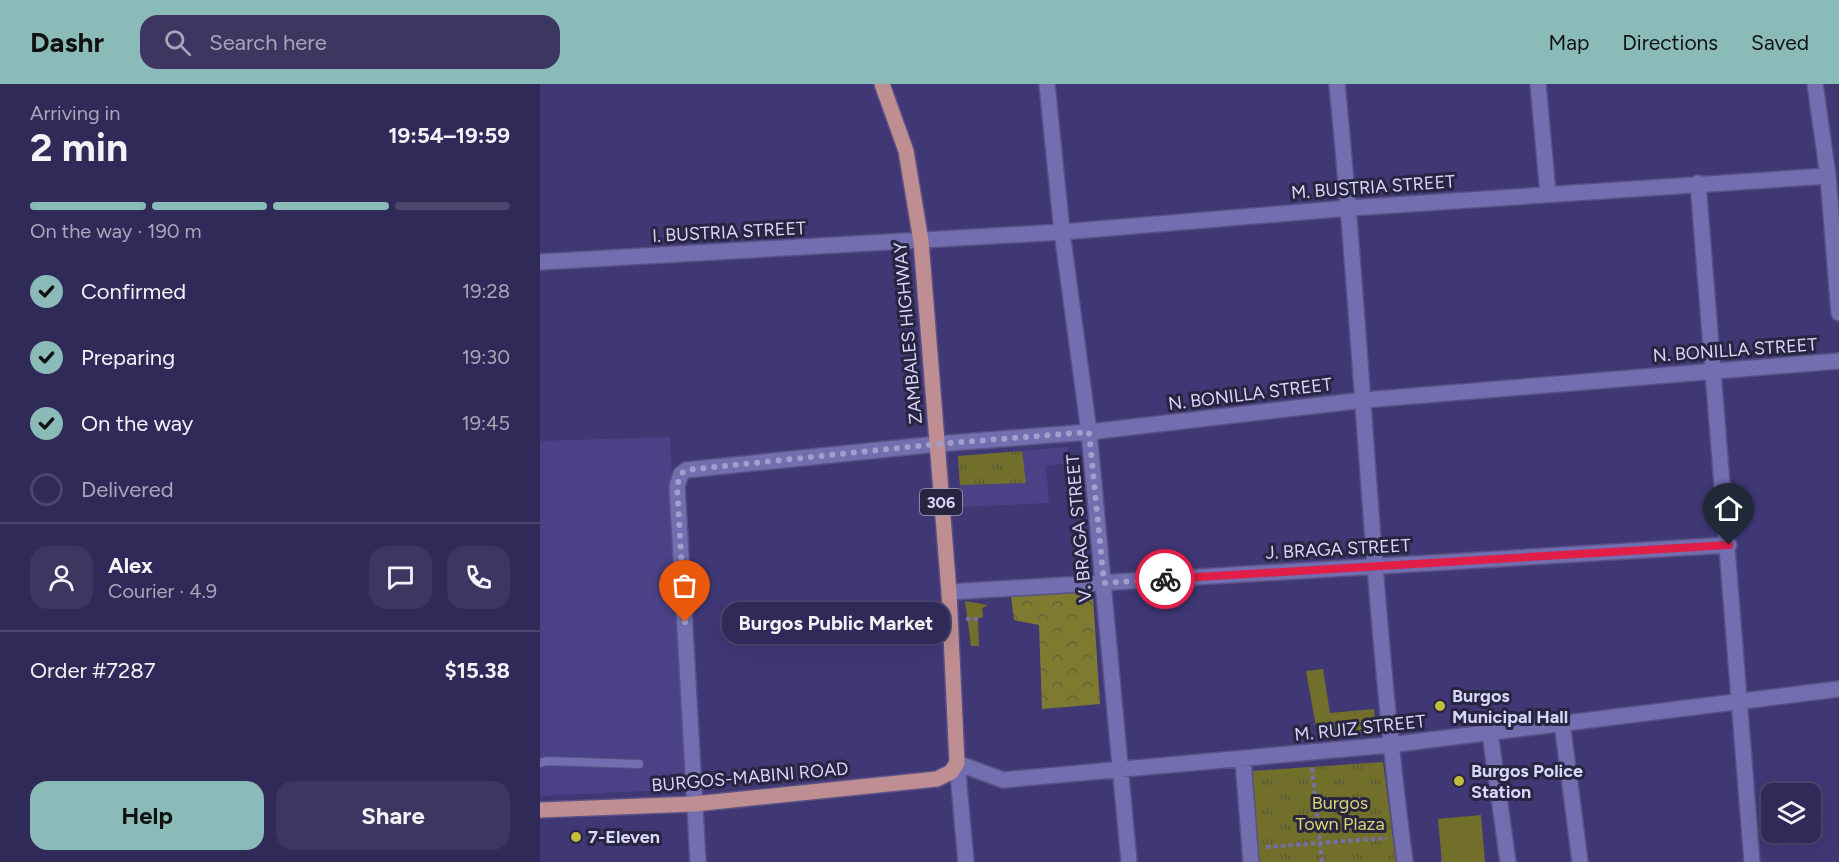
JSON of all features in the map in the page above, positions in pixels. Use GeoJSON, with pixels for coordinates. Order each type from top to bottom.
{"type":"FeatureCollection","features":[{"type":"Feature","properties":{"kind":"main road","name":"ZAMBALES HIGHWAY"},"geometry":{"type":"LineString","coordinates":[[882,84],[906,151],[921,242],[949,592],[957,763]]}},
{"type":"Feature","properties":{"kind":"main road","name":"BURGOS-MABINI ROAD"},"geometry":{"type":"LineString","coordinates":[[540,810],[694,804],[937,779],[951,772],[957,763]]}},
{"type":"Feature","properties":{"kind":"street","name":"V. BRAGA STREET"},"geometry":{"type":"LineString","coordinates":[[1047,84],[1062,232],[1089,432],[1104,583],[1118,768],[1129,862]]}},
{"type":"Feature","properties":{"kind":"street"},"geometry":{"type":"LineString","coordinates":[[1338,84],[1350,208],[1389,745],[1405,862]]}},
{"type":"Feature","properties":{"kind":"street"},"geometry":{"type":"LineString","coordinates":[[1538,84],[1548,194]]}},
{"type":"Feature","properties":{"kind":"street"},"geometry":{"type":"LineString","coordinates":[[1815,84],[1828,176],[1839,313]]}},
{"type":"Feature","properties":{"kind":"street","name":"M. BUSTRIA STREET"},"geometry":{"type":"LineString","coordinates":[[921,242],[1350,208],[1828,176]]}},
{"type":"Feature","properties":{"kind":"street"},"geometry":{"type":"LineString","coordinates":[[1698,183],[1729,545],[1752,862]]}},
{"type":"Feature","properties":{"kind":"street","name":"I. BUSTRIA STREET"},"geometry":{"type":"LineString","coordinates":[[540,262],[921,242]]}},
{"type":"Feature","properties":{"kind":"street","name":"N. BONILLA STREET"},"geometry":{"type":"LineString","coordinates":[[694,804],[677,486],[681,474],[696,467],[1089,432],[1364,400],[1839,361]]}},
{"type":"Feature","properties":{"kind":"street","name":"J. BRAGA STREET"},"geometry":{"type":"LineString","coordinates":[[949,592],[1729,545]]}},
{"type":"Feature","properties":{"kind":"street","name":"M. RUIZ STREET"},"geometry":{"type":"LineString","coordinates":[[957,763],[1003,780],[1389,745],[1839,689]]}},
{"type":"Feature","properties":{"kind":"street"},"geometry":{"type":"LineString","coordinates":[[1562,722],[1580,862]]}},
{"type":"Feature","properties":{"kind":"street"},"geometry":{"type":"LineString","coordinates":[[1490,733],[1508,862]]}},
{"type":"Feature","properties":{"kind":"street"},"geometry":{"type":"LineString","coordinates":[[1243,759],[1250,855]]}},
{"type":"Feature","properties":{"kind":"street"},"geometry":{"type":"LineString","coordinates":[[957,763],[966,862]]}},
{"type":"Feature","properties":{"kind":"street"},"geometry":{"type":"LineString","coordinates":[[694,804],[698,862]]}},
{"type":"Feature","properties":{"kind":"lane"},"geometry":{"type":"LineString","coordinates":[[540,763],[547,761],[639,764]]}},
{"type":"Feature","properties":{"kind":"path"},"geometry":{"type":"LineString","coordinates":[[1311,752],[1322,862]]}},
{"type":"Feature","properties":{"kind":"path"},"geometry":{"type":"LineString","coordinates":[[1250,855],[1320,843],[1401,836]]}},
{"type":"Feature","properties":{"kind":"shaded area"},"geometry":{"type":"Polygon","coordinates":[[[670,437],[687,789],[540,796],[540,441],[670,437]]]}},
{"type":"Feature","properties":{"kind":"shaded area"},"geometry":{"type":"Polygon","coordinates":[[[1068,447],[1070,463],[1046,466],[1049,503],[961,507],[958,456],[1068,447]]]}},
{"type":"Feature","properties":{"kind":"green space"},"geometry":{"type":"Polygon","coordinates":[[[1022,451],[1026,483],[960,485],[958,456],[1022,451]]]}},
{"type":"Feature","properties":{"kind":"green space"},"geometry":{"type":"Polygon","coordinates":[[[1092,583],[1100,704],[1042,709],[1039,625],[1014,620],[1010,589],[1092,583]]]}},
{"type":"Feature","properties":{"kind":"green space"},"geometry":{"type":"Polygon","coordinates":[[[965,601],[988,605],[982,608],[983,617],[978,619],[979,646],[971,646],[965,601]]]}},
{"type":"Feature","properties":{"kind":"green space"},"geometry":{"type":"Polygon","coordinates":[[[1323,669],[1330,713],[1374,709],[1376,732],[1318,738],[1306,671],[1323,669]]]}},
{"type":"Feature","properties":{"kind":"green space","name":"Burgos Town Plaza"},"geometry":{"type":"Polygon","coordinates":[[[1383,762],[1396,862],[1258,862],[1251,771],[1383,762]]]}},
{"type":"Feature","properties":{"kind":"green space"},"geometry":{"type":"Polygon","coordinates":[[[1481,815],[1485,862],[1442,862],[1438,819],[1481,815]]]}},
{"type":"Feature","properties":{"kind":"way so far"},"geometry":{"type":"LineString","coordinates":[[685,622],[677,486],[681,474],[686,470],[712,465],[937,444],[1089,432],[1104,583],[1165,579]]}},
{"type":"Feature","properties":{"kind":"place","name":"Burgos Public Market"},"geometry":{"type":"Point","coordinates":[685,622]}},
{"type":"Feature","properties":{"kind":"place","name":"Burgos Municipal Hall"},"geometry":{"type":"Point","coordinates":[1440,706]}},
{"type":"Feature","properties":{"kind":"place","name":"Burgos Police Station"},"geometry":{"type":"Point","coordinates":[1459,781]}},
{"type":"Feature","properties":{"kind":"place","name":"7-Eleven"},"geometry":{"type":"Point","coordinates":[576,837]}},
{"type":"Feature","properties":{"kind":"route"},"geometry":{"type":"LineString","coordinates":[[1165,579],[1729,545]]}}]}
